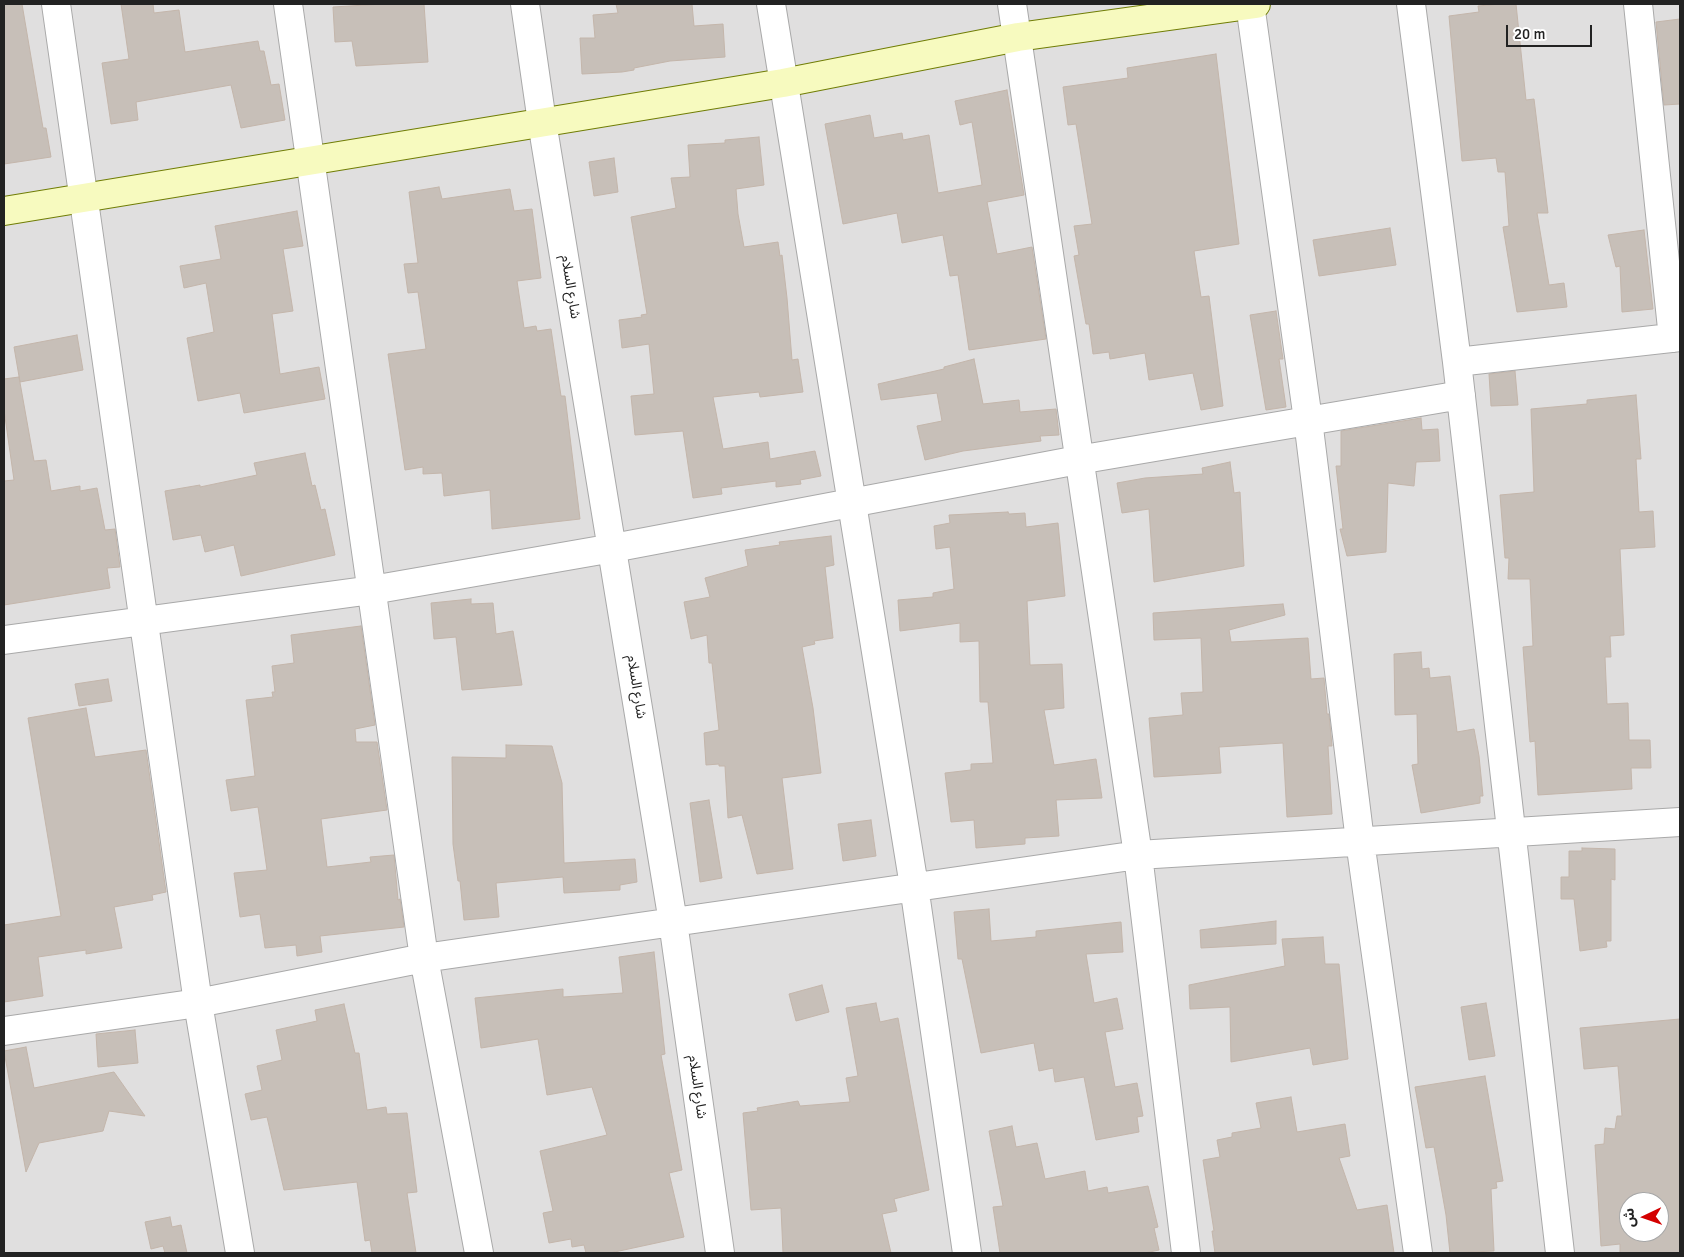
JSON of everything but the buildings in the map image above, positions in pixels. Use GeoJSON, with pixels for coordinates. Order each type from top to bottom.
{"type":"FeatureCollection","features":[{"type":"Feature","properties":{"kind":"street"},"geometry":{"type":"LineString","coordinates":[[56,4],[146,622],[198,1003],[240,1253]]}},
{"type":"Feature","properties":{"kind":"street"},"geometry":{"type":"LineString","coordinates":[[288,4],[424,958],[480,1253]]}},
{"type":"Feature","properties":{"kind":"street","name":"شارع السلام"},"geometry":{"type":"LineString","coordinates":[[525,4],[542,122],[614,548],[673,922],[720,1253]]}},
{"type":"Feature","properties":{"kind":"street"},"geometry":{"type":"LineString","coordinates":[[771,4],[850,504],[914,886],[967,1253]]}},
{"type":"Feature","properties":{"kind":"street"},"geometry":{"type":"LineString","coordinates":[[1012,4],[1138,855],[1186,1253]]}},
{"type":"Feature","properties":{"kind":"street"},"geometry":{"type":"LineString","coordinates":[[4,211],[783,83],[1018,37],[1252,4],[1308,420],[1360,840],[1418,1253]]}},
{"type":"Feature","properties":{"kind":"street"},"geometry":{"type":"LineString","coordinates":[[1411,4],[1457,362],[1560,1253]]}},
{"type":"Feature","properties":{"kind":"street"},"geometry":{"type":"LineString","coordinates":[[1457,362],[1677,338],[1638,4]]}},
{"type":"Feature","properties":{"kind":"street"},"geometry":{"type":"LineString","coordinates":[[4,640],[372,590],[614,548],[1078,460],[1460,395]]}},
{"type":"Feature","properties":{"kind":"street"},"geometry":{"type":"LineString","coordinates":[[4,1031],[198,1003],[424,958],[1138,855],[1680,822]]}},
{"type":"Feature","properties":{"kind":"shaded area"},"geometry":{"type":"Polygon","coordinates":[[[4,4],[1680,4],[1680,1253],[4,1253],[4,4]]]}}]}
